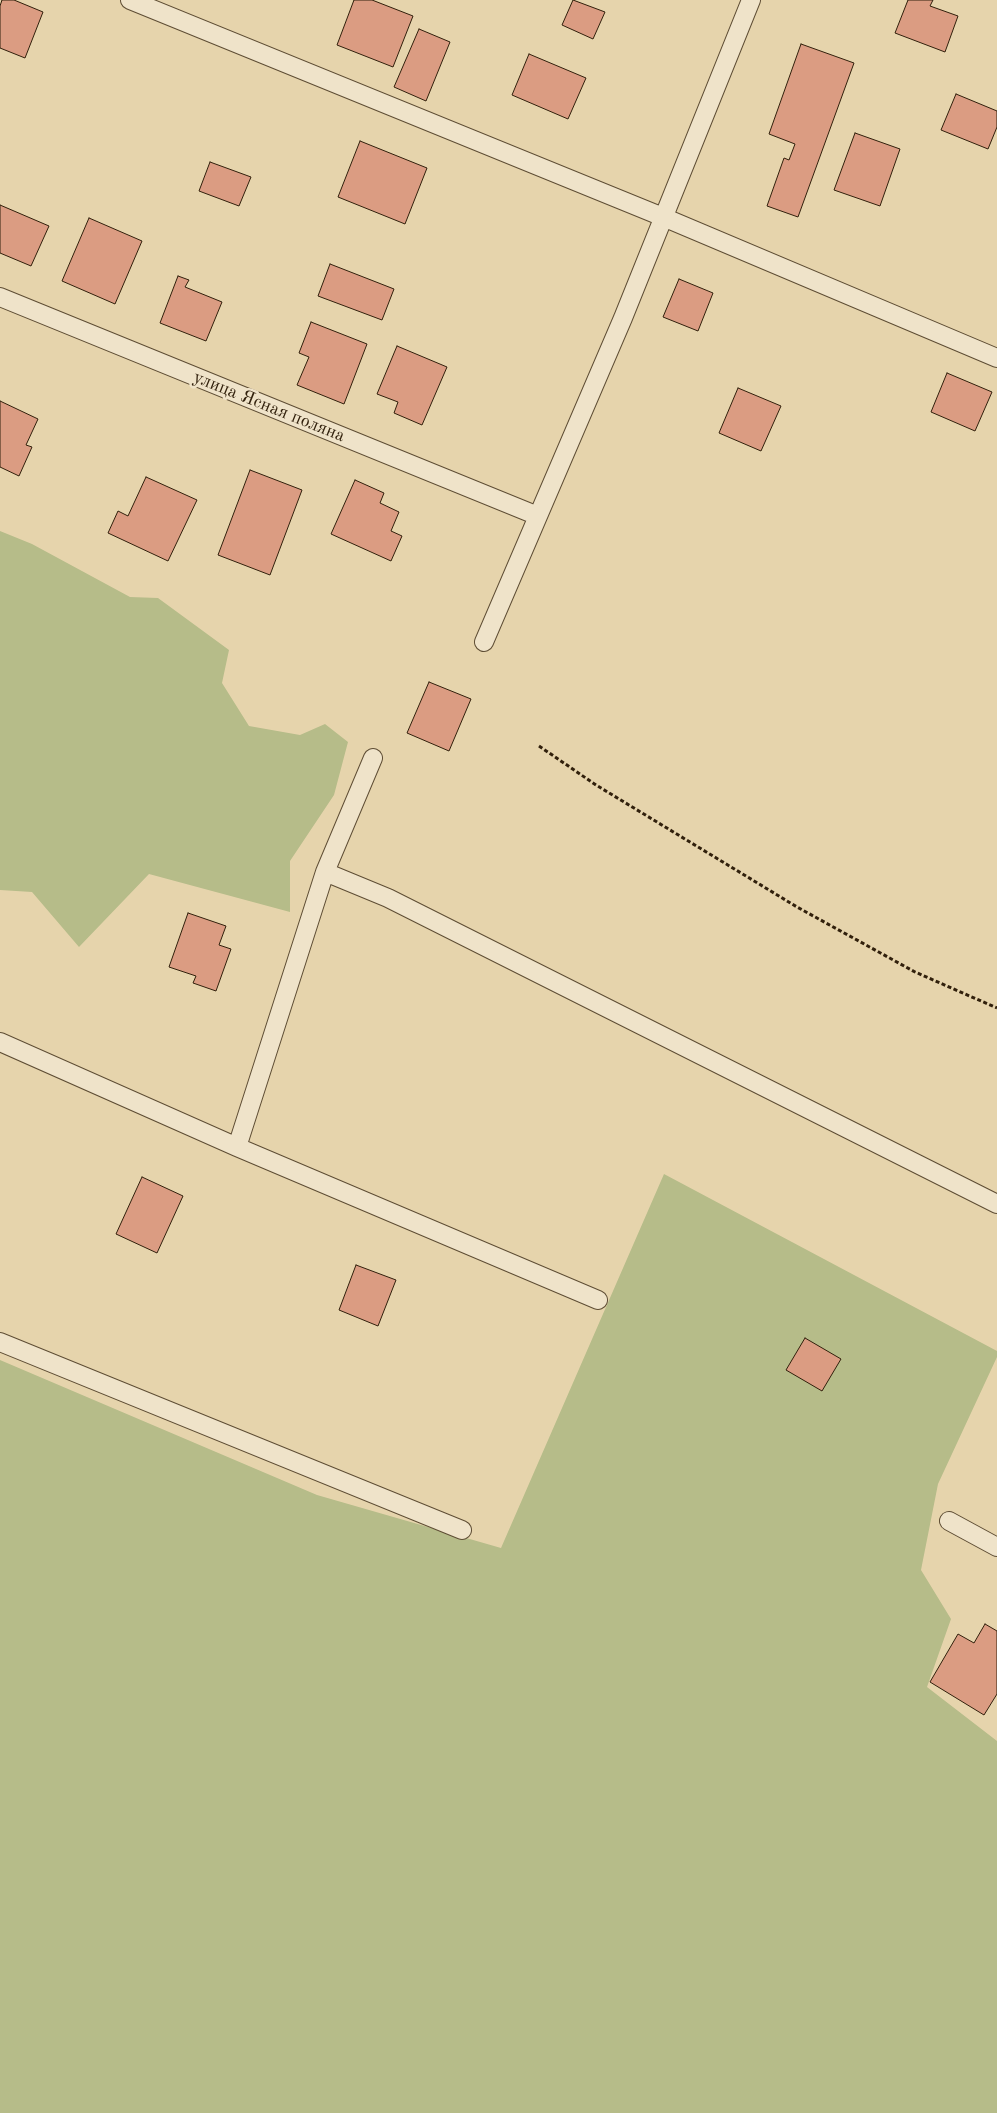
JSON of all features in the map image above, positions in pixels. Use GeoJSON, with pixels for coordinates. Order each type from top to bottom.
{"type":"FeatureCollection","features":[{"type":"Feature","properties":{"kind":"lane"},"geometry":{"type":"LineString","coordinates":[[130,0],[663,217],[997,358]]}},
{"type":"Feature","properties":{"kind":"lane"},"geometry":{"type":"LineString","coordinates":[[484,642],[623,318],[751,0]]}},
{"type":"Feature","properties":{"kind":"lane","name":"улица Ясная поляна"},"geometry":{"type":"LineString","coordinates":[[0,298],[538,516]]}},
{"type":"Feature","properties":{"kind":"lane"},"geometry":{"type":"LineString","coordinates":[[237,1147],[325,872],[373,758]]}},
{"type":"Feature","properties":{"kind":"lane"},"geometry":{"type":"LineString","coordinates":[[325,872],[397,903],[997,1204]]}},
{"type":"Feature","properties":{"kind":"lane"},"geometry":{"type":"LineString","coordinates":[[0,1042],[237,1147],[598,1300]]}},
{"type":"Feature","properties":{"kind":"lane"},"geometry":{"type":"LineString","coordinates":[[0,1342],[462,1530]]}},
{"type":"Feature","properties":{"kind":"lane"},"geometry":{"type":"LineString","coordinates":[[949,1521],[997,1547]]}},
{"type":"Feature","properties":{"kind":"path"},"geometry":{"type":"LineString","coordinates":[[539,746],[604,790],[797,907],[915,972],[997,1008]]}},
{"type":"Feature","properties":{"kind":"green space"},"geometry":{"type":"Polygon","coordinates":[[[0,531],[32,544],[130,597],[158,598],[229,650],[222,683],[249,726],[300,735],[325,724],[348,742],[334,795],[290,861],[290,912],[149,874],[79,947],[32,892],[0,890],[0,531]]]}},
{"type":"Feature","properties":{"kind":"green space"},"geometry":{"type":"Polygon","coordinates":[[[664,1174],[997,1351],[997,1357],[938,1484],[921,1570],[951,1619],[927,1687],[997,1741],[997,2113],[0,2113],[0,1360],[317,1495],[501,1548],[664,1174]]]}},
{"type":"Feature","properties":{"kind":"building"},"geometry":{"type":"Polygon","coordinates":[[[2,0],[14,0],[43,12],[25,58],[0,48],[0,6],[2,0]]]}},
{"type":"Feature","properties":{"kind":"building"},"geometry":{"type":"Polygon","coordinates":[[[354,0],[372,0],[413,16],[393,67],[337,45],[354,0]]]}},
{"type":"Feature","properties":{"kind":"building"},"geometry":{"type":"Polygon","coordinates":[[[573,0],[605,12],[593,39],[562,25],[573,0]]]}},
{"type":"Feature","properties":{"kind":"building"},"geometry":{"type":"Polygon","coordinates":[[[908,0],[933,0],[930,6],[958,16],[945,52],[895,33],[908,0]]]}},
{"type":"Feature","properties":{"kind":"building"},"geometry":{"type":"Polygon","coordinates":[[[419,29],[450,42],[426,101],[394,87],[419,29]]]}},
{"type":"Feature","properties":{"kind":"building"},"geometry":{"type":"Polygon","coordinates":[[[801,44],[854,63],[798,217],[767,206],[784,158],[789,160],[795,144],[769,134],[801,44]]]}},
{"type":"Feature","properties":{"kind":"building"},"geometry":{"type":"Polygon","coordinates":[[[529,54],[586,78],[568,119],[512,95],[529,54]]]}},
{"type":"Feature","properties":{"kind":"building"},"geometry":{"type":"Polygon","coordinates":[[[956,94],[997,111],[997,127],[988,149],[941,130],[956,94]]]}},
{"type":"Feature","properties":{"kind":"building"},"geometry":{"type":"Polygon","coordinates":[[[855,133],[900,149],[880,206],[834,190],[855,133]]]}},
{"type":"Feature","properties":{"kind":"building"},"geometry":{"type":"Polygon","coordinates":[[[360,141],[427,168],[405,224],[338,197],[360,141]]]}},
{"type":"Feature","properties":{"kind":"building"},"geometry":{"type":"Polygon","coordinates":[[[210,162],[251,177],[239,206],[199,191],[210,162]]]}},
{"type":"Feature","properties":{"kind":"building"},"geometry":{"type":"Polygon","coordinates":[[[0,205],[49,226],[31,266],[0,253],[0,205]]]}},
{"type":"Feature","properties":{"kind":"building"},"geometry":{"type":"Polygon","coordinates":[[[89,218],[142,241],[115,304],[62,281],[89,218]]]}},
{"type":"Feature","properties":{"kind":"building"},"geometry":{"type":"Polygon","coordinates":[[[330,264],[394,289],[382,320],[318,296],[330,264]]]}},
{"type":"Feature","properties":{"kind":"building"},"geometry":{"type":"Polygon","coordinates":[[[178,276],[189,280],[185,287],[222,302],[206,341],[160,323],[178,276]]]}},
{"type":"Feature","properties":{"kind":"building"},"geometry":{"type":"Polygon","coordinates":[[[679,279],[713,293],[698,331],[663,317],[679,279]]]}},
{"type":"Feature","properties":{"kind":"building"},"geometry":{"type":"Polygon","coordinates":[[[311,322],[367,344],[344,404],[297,385],[309,357],[299,353],[311,322]]]}},
{"type":"Feature","properties":{"kind":"building"},"geometry":{"type":"Polygon","coordinates":[[[397,346],[447,367],[422,425],[394,413],[398,402],[377,394],[397,346]]]}},
{"type":"Feature","properties":{"kind":"building"},"geometry":{"type":"Polygon","coordinates":[[[947,373],[992,392],[975,431],[931,412],[947,373]]]}},
{"type":"Feature","properties":{"kind":"building"},"geometry":{"type":"Polygon","coordinates":[[[738,388],[781,406],[761,451],[719,433],[738,388]]]}},
{"type":"Feature","properties":{"kind":"building"},"geometry":{"type":"Polygon","coordinates":[[[0,401],[38,419],[26,445],[32,447],[19,476],[0,467],[0,401]]]}},
{"type":"Feature","properties":{"kind":"building"},"geometry":{"type":"Polygon","coordinates":[[[250,470],[302,490],[270,575],[218,555],[250,470]]]}},
{"type":"Feature","properties":{"kind":"building"},"geometry":{"type":"Polygon","coordinates":[[[146,477],[197,500],[168,561],[108,533],[118,511],[128,516],[146,477]]]}},
{"type":"Feature","properties":{"kind":"building"},"geometry":{"type":"Polygon","coordinates":[[[355,480],[384,493],[380,503],[399,512],[391,531],[402,536],[391,561],[331,534],[355,480]]]}},
{"type":"Feature","properties":{"kind":"building"},"geometry":{"type":"Polygon","coordinates":[[[429,682],[471,699],[449,751],[407,733],[429,682]]]}},
{"type":"Feature","properties":{"kind":"building"},"geometry":{"type":"Polygon","coordinates":[[[188,913],[226,926],[219,945],[231,949],[216,991],[193,983],[196,976],[169,967],[188,913]]]}},
{"type":"Feature","properties":{"kind":"building"},"geometry":{"type":"Polygon","coordinates":[[[142,1177],[183,1196],[157,1253],[116,1234],[142,1177]]]}},
{"type":"Feature","properties":{"kind":"building"},"geometry":{"type":"Polygon","coordinates":[[[356,1265],[396,1280],[378,1326],[339,1310],[356,1265]]]}},
{"type":"Feature","properties":{"kind":"building"},"geometry":{"type":"Polygon","coordinates":[[[805,1338],[841,1359],[822,1391],[786,1370],[805,1338]]]}},
{"type":"Feature","properties":{"kind":"building"},"geometry":{"type":"Polygon","coordinates":[[[985,1624],[997,1631],[997,1694],[984,1715],[930,1682],[958,1634],[974,1643],[985,1624]]]}}]}
